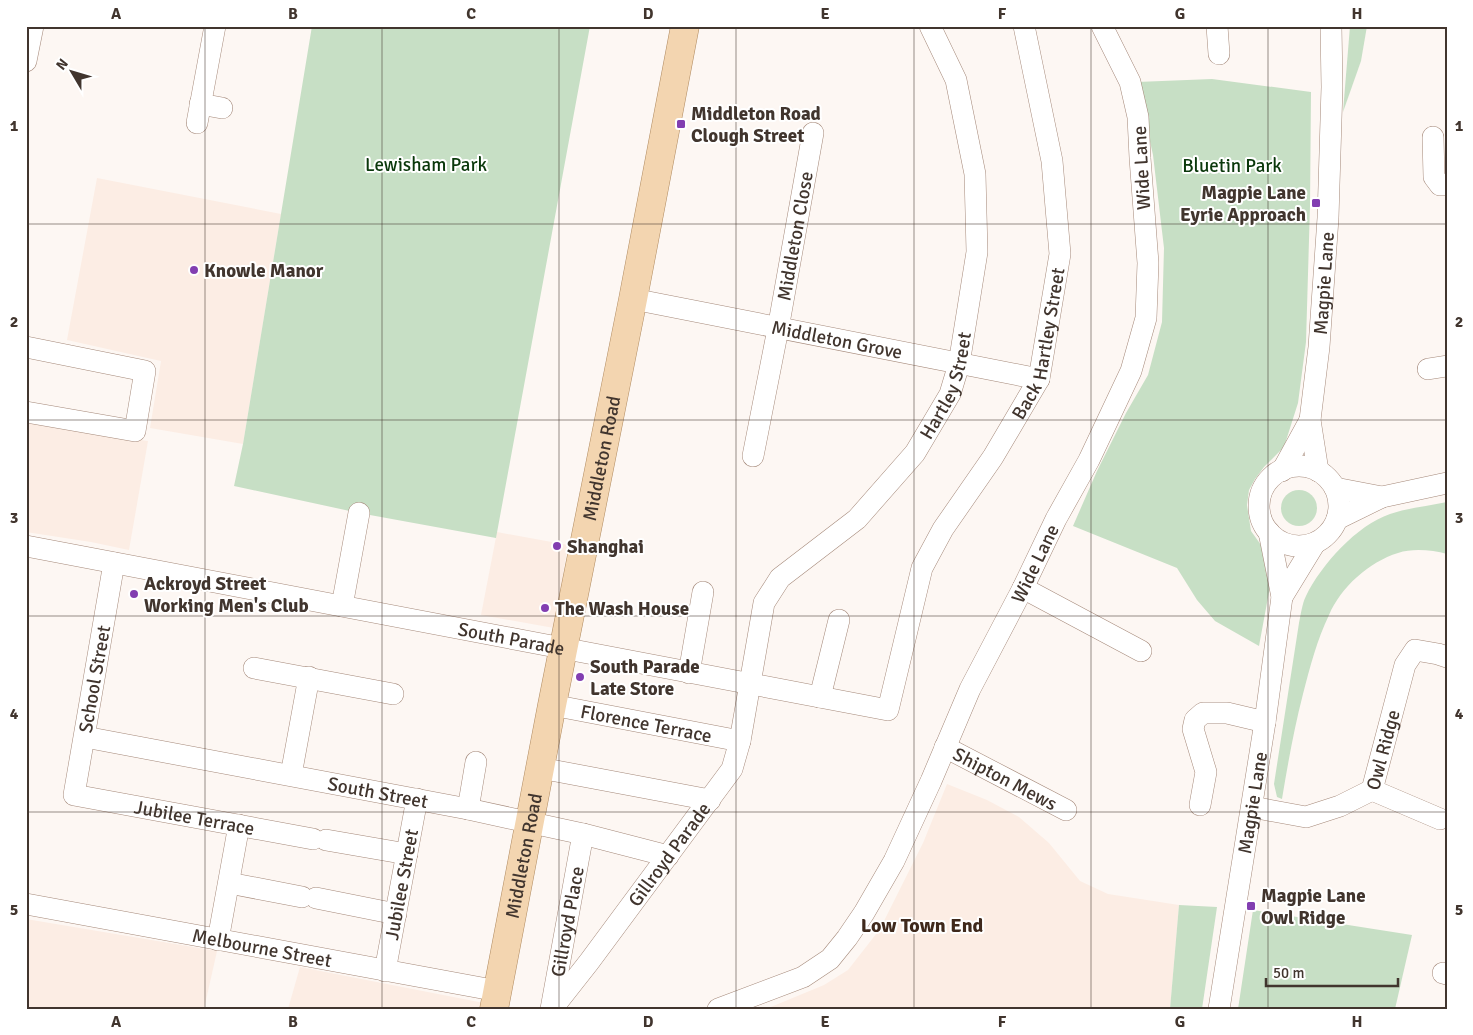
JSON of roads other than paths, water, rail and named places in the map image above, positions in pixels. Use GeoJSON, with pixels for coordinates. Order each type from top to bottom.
{"type":"FeatureCollection","features":[{"type":"Feature","properties":{"kind":"main road","name":"Middleton Road"},"geometry":{"type":"LineString","coordinates":[[496,1000],[685,26]]}},
{"type":"Feature","properties":{"kind":"street"},"geometry":{"type":"LineString","coordinates":[[26,61],[33,26]]}},
{"type":"Feature","properties":{"kind":"street"},"geometry":{"type":"LineString","coordinates":[[215,26],[199,114],[222,108]]}},
{"type":"Feature","properties":{"kind":"street","name":"Hartley Street"},"geometry":{"type":"LineString","coordinates":[[751,684],[764,603],[780,578],[857,519],[915,453],[950,394],[959,364],[977,252],[975,174],[956,80],[930,26]]}},
{"type":"Feature","properties":{"kind":"street","name":"Back Hartley Street"},"geometry":{"type":"LineString","coordinates":[[888,710],[922,568],[943,529],[993,458],[1039,379],[1060,254],[1052,161],[1024,26]]}},
{"type":"Feature","properties":{"kind":"street","name":"Wide Lane"},"geometry":{"type":"LineString","coordinates":[[718,1009],[803,976],[830,959],[848,938],[894,861],[931,781],[970,689],[1088,460],[1130,371],[1146,318],[1148,263],[1138,117],[1130,82],[1102,26]]}},
{"type":"Feature","properties":{"kind":"street"},"geometry":{"type":"LineString","coordinates":[[1217,26],[1219,54]]}},
{"type":"Feature","properties":{"kind":"street","name":"Magpie Lane"},"geometry":{"type":"LineString","coordinates":[[1318,471],[1310,420],[1319,347],[1328,218],[1332,87],[1331,26]]}},
{"type":"Feature","properties":{"kind":"street","name":"Middleton Close"},"geometry":{"type":"LineString","coordinates":[[753,456],[813,133]]}},
{"type":"Feature","properties":{"kind":"street"},"geometry":{"type":"LineString","coordinates":[[1433,138],[1434,177],[1440,185],[1447,185]]}},
{"type":"Feature","properties":{"kind":"street","name":"Middleton Grove"},"geometry":{"type":"LineString","coordinates":[[633,299],[1039,379]]}},
{"type":"Feature","properties":{"kind":"street"},"geometry":{"type":"LineString","coordinates":[[26,347],[146,371],[134,431],[26,412]]}},
{"type":"Feature","properties":{"kind":"street","name":"Magpie Lane"},"geometry":{"type":"LineString","coordinates":[[1282,471],[1310,420]]}},
{"type":"Feature","properties":{"kind":"street"},"geometry":{"type":"LineString","coordinates":[[1300,466],[1318,471],[1328,478],[1335,488],[1339,501],[1337,519],[1328,534],[1315,543],[1303,546],[1291,545],[1279,540],[1270,532],[1261,516],[1261,498],[1268,482],[1282,471],[1300,466]]}},
{"type":"Feature","properties":{"kind":"street"},"geometry":{"type":"LineString","coordinates":[[1337,519],[1382,498],[1447,483]]}},
{"type":"Feature","properties":{"kind":"street"},"geometry":{"type":"LineString","coordinates":[[1335,488],[1382,498]]}},
{"type":"Feature","properties":{"kind":"street"},"geometry":{"type":"LineString","coordinates":[[342,606],[359,512]]}},
{"type":"Feature","properties":{"kind":"street","name":"Magpie Lane"},"geometry":{"type":"LineString","coordinates":[[1219,1009],[1265,722],[1282,596],[1270,532]]}},
{"type":"Feature","properties":{"kind":"street","name":"Magpie Lane"},"geometry":{"type":"LineString","coordinates":[[1282,596],[1315,543]]}},
{"type":"Feature","properties":{"kind":"street","name":"South Parade"},"geometry":{"type":"LineString","coordinates":[[26,546],[888,710]]}},
{"type":"Feature","properties":{"kind":"street","name":"School Street"},"geometry":{"type":"LineString","coordinates":[[74,795],[114,562]]}},
{"type":"Feature","properties":{"kind":"street"},"geometry":{"type":"LineString","coordinates":[[1023,588],[1141,651]]}},
{"type":"Feature","properties":{"kind":"street"},"geometry":{"type":"LineString","coordinates":[[689,672],[703,592]]}},
{"type":"Feature","properties":{"kind":"street"},"geometry":{"type":"LineString","coordinates":[[820,698],[839,620]]}},
{"type":"Feature","properties":{"kind":"street","name":"Owl Ridge"},"geometry":{"type":"LineString","coordinates":[[1252,807],[1306,817],[1340,806],[1372,790],[1405,665],[1414,650],[1447,657]]}},
{"type":"Feature","properties":{"kind":"street"},"geometry":{"type":"LineString","coordinates":[[254,668],[393,694]]}},
{"type":"Feature","properties":{"kind":"street"},"geometry":{"type":"LineString","coordinates":[[291,775],[309,677]]}},
{"type":"Feature","properties":{"kind":"street","name":"Gillroyd Parade"},"geometry":{"type":"LineString","coordinates":[[551,1009],[590,962],[732,769],[740,741],[751,684]]}},
{"type":"Feature","properties":{"kind":"street","name":"Florence Terrace"},"geometry":{"type":"LineString","coordinates":[[552,705],[740,741]]}},
{"type":"Feature","properties":{"kind":"street"},"geometry":{"type":"LineString","coordinates":[[1200,805],[1206,772],[1193,729],[1195,720],[1203,713],[1227,713],[1265,722]]}},
{"type":"Feature","properties":{"kind":"street","name":"South Street"},"geometry":{"type":"LineString","coordinates":[[85,737],[468,808],[583,834],[668,856]]}},
{"type":"Feature","properties":{"kind":"street","name":"Shipton Mews"},"geometry":{"type":"LineString","coordinates":[[945,747],[1066,810]]}},
{"type":"Feature","properties":{"kind":"street"},"geometry":{"type":"LineString","coordinates":[[468,808],[476,762]]}},
{"type":"Feature","properties":{"kind":"street"},"geometry":{"type":"LineString","coordinates":[[540,768],[710,800]]}},
{"type":"Feature","properties":{"kind":"street"},"geometry":{"type":"LineString","coordinates":[[1372,790],[1440,819]]}},
{"type":"Feature","properties":{"kind":"street","name":"Jubilee Terrace"},"geometry":{"type":"LineString","coordinates":[[74,795],[407,854]]}},
{"type":"Feature","properties":{"kind":"street","name":"Jubilee Street"},"geometry":{"type":"LineString","coordinates":[[385,971],[418,799]]}},
{"type":"Feature","properties":{"kind":"street"},"geometry":{"type":"LineString","coordinates":[[218,940],[239,825]]}},
{"type":"Feature","properties":{"kind":"street","name":"Gillroyd Place"},"geometry":{"type":"LineString","coordinates":[[551,1009],[583,834]]}},
{"type":"Feature","properties":{"kind":"street"},"geometry":{"type":"LineString","coordinates":[[228,883],[396,914]]}},
{"type":"Feature","properties":{"kind":"street","name":"Melbourne Street"},"geometry":{"type":"LineString","coordinates":[[26,904],[385,971],[496,1000]]}},
{"type":"Feature","properties":{"kind":"place","name":"Middleton Road Clough Street"},"geometry":{"type":"Point","coordinates":[681,124]}},
{"type":"Feature","properties":{"kind":"place","name":"Magpie Lane Eyrie Approach"},"geometry":{"type":"Point","coordinates":[1316,203]}},
{"type":"Feature","properties":{"kind":"place","name":"Knowle Manor"},"geometry":{"type":"Point","coordinates":[194,270]}},
{"type":"Feature","properties":{"kind":"place","name":"Shanghai"},"geometry":{"type":"Point","coordinates":[557,546]}},
{"type":"Feature","properties":{"kind":"place","name":"Ackroyd Street Working Men's Club"},"geometry":{"type":"Point","coordinates":[134,594]}},
{"type":"Feature","properties":{"kind":"place","name":"The Wash House"},"geometry":{"type":"Point","coordinates":[545,608]}},
{"type":"Feature","properties":{"kind":"place","name":"South Parade Late Store"},"geometry":{"type":"Point","coordinates":[580,677]}},
{"type":"Feature","properties":{"kind":"place","name":"Magpie Lane Owl Ridge"},"geometry":{"type":"Point","coordinates":[1251,906]}},
{"type":"Feature","properties":{"kind":"district","name":"Low Town End"},"geometry":{"type":"Point","coordinates":[922,925]}},
{"type":"Feature","properties":{"kind":"park label","name":"Lewisham Park"},"geometry":{"type":"Point","coordinates":[426,164]}},
{"type":"Feature","properties":{"kind":"park label","name":"Bluetin Park"},"geometry":{"type":"Point","coordinates":[1232,165]}}]}
